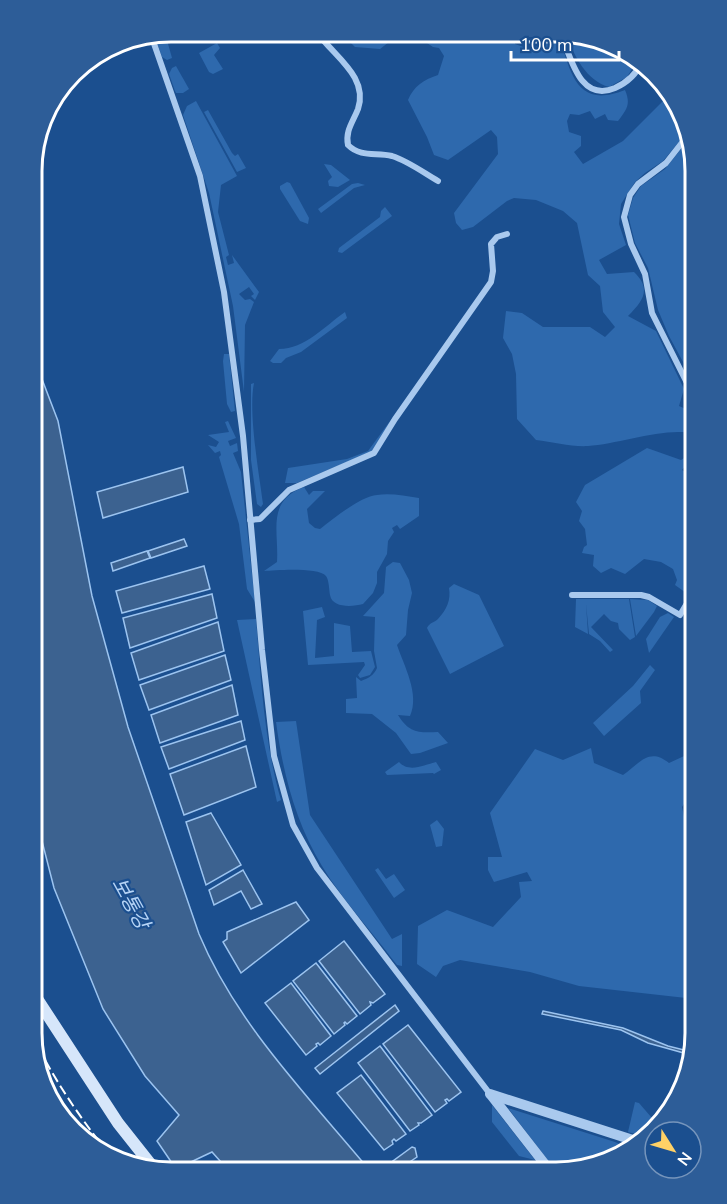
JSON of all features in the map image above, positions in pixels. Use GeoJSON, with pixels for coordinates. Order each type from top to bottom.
{"type":"FeatureCollection","features":[{"type":"Feature","properties":{"kind":"main road"},"geometry":{"type":"LineString","coordinates":[[42,1006],[118,1123],[147,1160]]}},
{"type":"Feature","properties":{"kind":"street"},"geometry":{"type":"LineString","coordinates":[[326,42],[351,72],[359,84],[361,93],[358,108],[346,138],[348,145],[357,152],[390,156],[402,160],[438,182]]}},
{"type":"Feature","properties":{"kind":"street"},"geometry":{"type":"LineString","coordinates":[[154,43],[205,196],[227,312],[243,436],[274,756],[293,825],[317,868],[543,1162]]}},
{"type":"Feature","properties":{"kind":"street"},"geometry":{"type":"LineString","coordinates":[[565,43],[582,82],[592,89],[604,92],[623,84],[633,77],[637,71]]}},
{"type":"Feature","properties":{"kind":"street"},"geometry":{"type":"LineString","coordinates":[[682,143],[666,163],[638,184],[630,195],[624,217],[628,235],[645,274],[652,313],[685,379]]}},
{"type":"Feature","properties":{"kind":"street"},"geometry":{"type":"LineString","coordinates":[[250,520],[260,519],[289,490],[374,453],[395,419],[491,282],[493,271],[491,244],[497,237],[507,234]]}},
{"type":"Feature","properties":{"kind":"street"},"geometry":{"type":"LineString","coordinates":[[572,595],[641,595],[649,597],[680,615],[685,607]]}},
{"type":"Feature","properties":{"kind":"street"},"geometry":{"type":"LineString","coordinates":[[490,1094],[629,1140]]}},
{"type":"Feature","properties":{"kind":"shaded area"},"geometry":{"type":"Polygon","coordinates":[[[168,42],[172,58],[167,60],[162,57],[157,43],[168,42]]]}},
{"type":"Feature","properties":{"kind":"shaded area"},"geometry":{"type":"Polygon","coordinates":[[[350,42],[389,42],[380,49],[355,47],[350,42]]]}},
{"type":"Feature","properties":{"kind":"shaded area"},"geometry":{"type":"Polygon","coordinates":[[[426,42],[515,42],[529,49],[544,42],[561,42],[572,73],[585,91],[595,95],[608,95],[625,90],[628,103],[618,121],[608,120],[605,114],[595,119],[590,111],[579,115],[570,114],[567,121],[569,132],[581,136],[581,146],[574,152],[583,164],[623,141],[664,100],[668,106],[681,139],[663,161],[635,182],[621,204],[619,224],[626,245],[599,260],[607,274],[634,272],[643,284],[641,300],[628,316],[656,331],[684,389],[679,406],[685,409],[685,432],[643,436],[600,445],[576,446],[536,440],[517,419],[516,374],[512,354],[503,338],[506,311],[522,313],[543,327],[590,327],[605,337],[615,327],[603,312],[600,286],[588,275],[577,223],[563,211],[536,200],[514,198],[473,227],[462,230],[456,223],[454,213],[498,154],[497,137],[491,130],[448,160],[434,155],[408,100],[420,84],[438,75],[444,56],[439,48],[426,42]]]}},
{"type":"Feature","properties":{"kind":"shaded area"},"geometry":{"type":"Polygon","coordinates":[[[217,43],[220,48],[214,55],[223,69],[213,74],[209,72],[199,53],[217,43]]]}},
{"type":"Feature","properties":{"kind":"shaded area"},"geometry":{"type":"Polygon","coordinates":[[[570,43],[590,46],[621,59],[633,68],[627,77],[609,87],[601,84],[588,73],[570,43]]]}},
{"type":"Feature","properties":{"kind":"shaded area"},"geometry":{"type":"Polygon","coordinates":[[[176,66],[189,89],[183,93],[176,93],[169,74],[176,66]]]}},
{"type":"Feature","properties":{"kind":"shaded area"},"geometry":{"type":"Polygon","coordinates":[[[196,101],[237,176],[221,185],[218,212],[229,255],[226,257],[228,265],[234,263],[232,255],[259,292],[255,300],[251,296],[254,294],[249,287],[239,294],[245,300],[250,299],[254,302],[245,325],[244,392],[233,306],[209,193],[183,115],[187,106],[196,101]]]}},
{"type":"Feature","properties":{"kind":"shaded area"},"geometry":{"type":"Polygon","coordinates":[[[208,110],[232,153],[235,156],[238,154],[246,168],[237,172],[204,112],[208,110]]]}},
{"type":"Feature","properties":{"kind":"shaded area"},"geometry":{"type":"Polygon","coordinates":[[[683,146],[685,366],[658,310],[648,268],[635,243],[628,215],[633,198],[641,186],[665,169],[683,146]]]}},
{"type":"Feature","properties":{"kind":"shaded area"},"geometry":{"type":"Polygon","coordinates":[[[324,164],[331,165],[350,180],[338,187],[329,186],[328,181],[332,177],[324,164]]]}},
{"type":"Feature","properties":{"kind":"shaded area"},"geometry":{"type":"Polygon","coordinates":[[[287,182],[290,183],[309,218],[308,224],[300,221],[280,189],[280,186],[287,182]]]}},
{"type":"Feature","properties":{"kind":"shaded area"},"geometry":{"type":"Polygon","coordinates":[[[352,184],[365,185],[354,188],[321,213],[318,209],[352,184]]]}},
{"type":"Feature","properties":{"kind":"shaded area"},"geometry":{"type":"Polygon","coordinates":[[[385,207],[392,216],[342,253],[338,252],[339,248],[380,217],[385,207]]]}},
{"type":"Feature","properties":{"kind":"shaded area"},"geometry":{"type":"Polygon","coordinates":[[[345,312],[347,318],[301,352],[286,358],[281,363],[270,361],[279,349],[306,341],[345,312]]]}},
{"type":"Feature","properties":{"kind":"shaded area"},"geometry":{"type":"Polygon","coordinates":[[[224,354],[229,354],[235,411],[231,412],[227,404],[224,354]]]}},
{"type":"Feature","properties":{"kind":"shaded area"},"geometry":{"type":"Polygon","coordinates":[[[254,383],[252,410],[263,504],[261,507],[257,504],[251,460],[251,384],[254,383]]]}},
{"type":"Feature","properties":{"kind":"shaded area"},"geometry":{"type":"Polygon","coordinates":[[[393,417],[371,452],[297,483],[285,483],[288,468],[347,459],[368,451],[393,417]]]}},
{"type":"Feature","properties":{"kind":"shaded area"},"geometry":{"type":"Polygon","coordinates":[[[228,421],[236,438],[228,441],[230,446],[237,443],[238,451],[233,453],[241,472],[255,602],[247,589],[239,524],[219,457],[220,451],[215,453],[208,445],[216,447],[219,442],[208,435],[229,432],[225,422],[228,421]]]}},
{"type":"Feature","properties":{"kind":"shaded area"},"geometry":{"type":"Polygon","coordinates":[[[647,448],[681,460],[685,457],[685,466],[682,470],[685,472],[685,592],[675,585],[677,580],[673,569],[661,562],[644,559],[625,574],[611,568],[601,573],[593,566],[594,555],[582,553],[587,545],[585,529],[579,521],[582,511],[576,502],[585,485],[647,448]]]}},
{"type":"Feature","properties":{"kind":"shaded area"},"geometry":{"type":"Polygon","coordinates":[[[304,487],[309,495],[313,491],[325,491],[307,509],[309,523],[320,529],[347,509],[370,496],[388,494],[419,498],[419,516],[400,529],[397,525],[392,528],[394,532],[388,541],[387,554],[377,572],[377,583],[373,593],[363,604],[348,606],[334,602],[330,595],[327,578],[322,573],[297,570],[264,571],[277,562],[276,528],[279,509],[284,500],[304,487]]]}},
{"type":"Feature","properties":{"kind":"shaded area"},"geometry":{"type":"Polygon","coordinates":[[[393,562],[400,563],[409,580],[412,593],[406,635],[397,645],[410,680],[413,707],[410,716],[398,715],[410,729],[420,732],[438,732],[448,743],[420,753],[411,754],[396,733],[372,714],[346,713],[346,699],[357,698],[356,677],[361,681],[364,680],[377,668],[374,651],[375,617],[363,616],[384,593],[386,567],[393,562]]]}},
{"type":"Feature","properties":{"kind":"shaded area"},"geometry":{"type":"Polygon","coordinates":[[[454,584],[479,595],[504,646],[450,674],[427,628],[444,612],[449,600],[449,588],[454,584]]]}},
{"type":"Feature","properties":{"kind":"shaded area"},"geometry":{"type":"Polygon","coordinates":[[[576,599],[629,599],[635,637],[630,640],[619,629],[618,623],[611,621],[604,614],[591,627],[613,650],[610,652],[600,641],[589,634],[586,604],[588,634],[575,627],[576,599]]]}},
{"type":"Feature","properties":{"kind":"shaded area"},"geometry":{"type":"Polygon","coordinates":[[[630,599],[648,600],[657,606],[636,636],[630,599]]]}},
{"type":"Feature","properties":{"kind":"shaded area"},"geometry":{"type":"Polygon","coordinates":[[[322,607],[325,617],[317,620],[315,658],[334,656],[334,623],[350,626],[352,652],[371,651],[375,667],[370,675],[360,678],[358,675],[365,665],[364,662],[308,665],[303,611],[322,607]]]}},
{"type":"Feature","properties":{"kind":"shaded area"},"geometry":{"type":"Polygon","coordinates":[[[668,613],[674,617],[649,653],[646,639],[660,617],[668,613]]]}},
{"type":"Feature","properties":{"kind":"shaded area"},"geometry":{"type":"Polygon","coordinates":[[[256,619],[267,733],[281,800],[277,802],[237,620],[256,619]]]}},
{"type":"Feature","properties":{"kind":"shaded area"},"geometry":{"type":"Polygon","coordinates":[[[650,665],[655,670],[640,691],[641,703],[604,736],[593,723],[633,686],[650,665]]]}},
{"type":"Feature","properties":{"kind":"shaded area"},"geometry":{"type":"Polygon","coordinates":[[[296,721],[310,815],[392,939],[402,934],[402,966],[397,965],[338,891],[304,832],[282,760],[276,722],[296,721]]]}},
{"type":"Feature","properties":{"kind":"shaded area"},"geometry":{"type":"Polygon","coordinates":[[[591,748],[594,763],[623,775],[645,758],[656,756],[669,763],[685,756],[685,802],[682,807],[685,821],[685,998],[579,986],[530,972],[460,960],[443,966],[436,977],[417,964],[418,926],[447,910],[493,927],[521,897],[519,882],[532,881],[527,872],[494,882],[488,870],[488,857],[502,857],[490,813],[535,749],[563,760],[591,748]]]}},
{"type":"Feature","properties":{"kind":"shaded area"},"geometry":{"type":"Polygon","coordinates":[[[399,762],[412,768],[436,762],[441,770],[434,774],[387,775],[385,772],[399,762]]]}},
{"type":"Feature","properties":{"kind":"shaded area"},"geometry":{"type":"Polygon","coordinates":[[[437,820],[444,829],[442,846],[436,847],[430,825],[437,820]]]}},
{"type":"Feature","properties":{"kind":"shaded area"},"geometry":{"type":"Polygon","coordinates":[[[378,868],[386,879],[394,874],[405,890],[394,898],[375,870],[378,868]]]}},
{"type":"Feature","properties":{"kind":"shaded area"},"geometry":{"type":"Polygon","coordinates":[[[635,1102],[639,1103],[652,1118],[643,1120],[643,1128],[636,1134],[628,1132],[635,1102]]]}},
{"type":"Feature","properties":{"kind":"shaded area"},"geometry":{"type":"Polygon","coordinates":[[[492,1105],[535,1160],[519,1156],[492,1122],[492,1105]]]}},
{"type":"Feature","properties":{"kind":"shaded area"},"geometry":{"type":"Polygon","coordinates":[[[508,1108],[621,1145],[590,1158],[549,1162],[508,1108]]]}},
{"type":"Feature","properties":{"kind":"water","name":"보통강"},"geometry":{"type":"Polygon","coordinates":[[[42,379],[58,421],[92,596],[128,727],[199,934],[233,999],[254,1030],[299,1088],[362,1162],[221,1162],[212,1152],[191,1162],[171,1162],[157,1141],[179,1115],[145,1076],[103,1009],[54,888],[42,841],[42,379]]]}},
{"type":"Feature","properties":{"kind":"water"},"geometry":{"type":"Polygon","coordinates":[[[183,467],[188,492],[103,518],[97,492],[183,467]]]}},
{"type":"Feature","properties":{"kind":"water"},"geometry":{"type":"Polygon","coordinates":[[[184,539],[187,546],[151,558],[148,551],[184,539]]]}},
{"type":"Feature","properties":{"kind":"water"},"geometry":{"type":"Polygon","coordinates":[[[147,551],[150,558],[113,571],[111,563],[147,551]]]}},
{"type":"Feature","properties":{"kind":"water"},"geometry":{"type":"Polygon","coordinates":[[[204,566],[210,589],[122,613],[116,591],[204,566]]]}},
{"type":"Feature","properties":{"kind":"water"},"geometry":{"type":"Polygon","coordinates":[[[212,594],[217,618],[130,648],[123,618],[212,594]]]}},
{"type":"Feature","properties":{"kind":"water"},"geometry":{"type":"Polygon","coordinates":[[[218,622],[224,651],[139,680],[131,653],[218,622]]]}},
{"type":"Feature","properties":{"kind":"water"},"geometry":{"type":"Polygon","coordinates":[[[225,655],[231,680],[149,710],[140,685],[225,655]]]}},
{"type":"Feature","properties":{"kind":"water"},"geometry":{"type":"Polygon","coordinates":[[[232,685],[238,715],[160,743],[151,715],[232,685]]]}},
{"type":"Feature","properties":{"kind":"water"},"geometry":{"type":"Polygon","coordinates":[[[241,721],[245,740],[169,769],[161,747],[241,721]]]}},
{"type":"Feature","properties":{"kind":"water"},"geometry":{"type":"Polygon","coordinates":[[[246,746],[256,787],[184,815],[170,774],[246,746]]]}},
{"type":"Feature","properties":{"kind":"water"},"geometry":{"type":"Polygon","coordinates":[[[211,813],[241,865],[206,885],[186,822],[211,813]]]}},
{"type":"Feature","properties":{"kind":"water"},"geometry":{"type":"Polygon","coordinates":[[[243,870],[262,904],[251,909],[241,891],[214,905],[209,890],[243,870]]]}},
{"type":"Feature","properties":{"kind":"water"},"geometry":{"type":"Polygon","coordinates":[[[296,902],[309,920],[241,973],[223,942],[227,939],[227,932],[296,902]]]}},
{"type":"Feature","properties":{"kind":"water"},"geometry":{"type":"Polygon","coordinates":[[[344,941],[385,994],[373,1003],[370,1002],[371,1005],[360,1014],[319,961],[344,941]]]}},
{"type":"Feature","properties":{"kind":"water"},"geometry":{"type":"Polygon","coordinates":[[[316,963],[357,1016],[347,1024],[345,1022],[345,1025],[334,1034],[293,981],[316,963]]]}},
{"type":"Feature","properties":{"kind":"water"},"geometry":{"type":"Polygon","coordinates":[[[291,983],[331,1036],[320,1045],[316,1044],[317,1046],[306,1055],[265,1003],[291,983]]]}},
{"type":"Feature","properties":{"kind":"water"},"geometry":{"type":"Polygon","coordinates":[[[395,1005],[399,1011],[320,1074],[315,1068],[395,1005]]]}},
{"type":"Feature","properties":{"kind":"water"},"geometry":{"type":"Polygon","coordinates":[[[543,1011],[623,1028],[684,1050],[684,1053],[648,1043],[621,1030],[542,1014],[543,1011]]]}},
{"type":"Feature","properties":{"kind":"water"},"geometry":{"type":"Polygon","coordinates":[[[408,1025],[461,1092],[449,1101],[445,1100],[447,1103],[435,1112],[383,1044],[408,1025]]]}},
{"type":"Feature","properties":{"kind":"water"},"geometry":{"type":"Polygon","coordinates":[[[380,1046],[432,1115],[410,1131],[358,1063],[380,1046]]]}},
{"type":"Feature","properties":{"kind":"water"},"geometry":{"type":"Polygon","coordinates":[[[361,1075],[406,1134],[396,1141],[394,1139],[393,1144],[384,1150],[337,1093],[361,1075]]]}},
{"type":"Feature","properties":{"kind":"water"},"geometry":{"type":"Polygon","coordinates":[[[412,1147],[415,1148],[417,1157],[410,1162],[393,1161],[412,1147]]]}},
{"type":"Feature","properties":{"kind":"railway"},"geometry":{"type":"LineString","coordinates":[[44,1057],[67,1096],[96,1138]]}}]}
